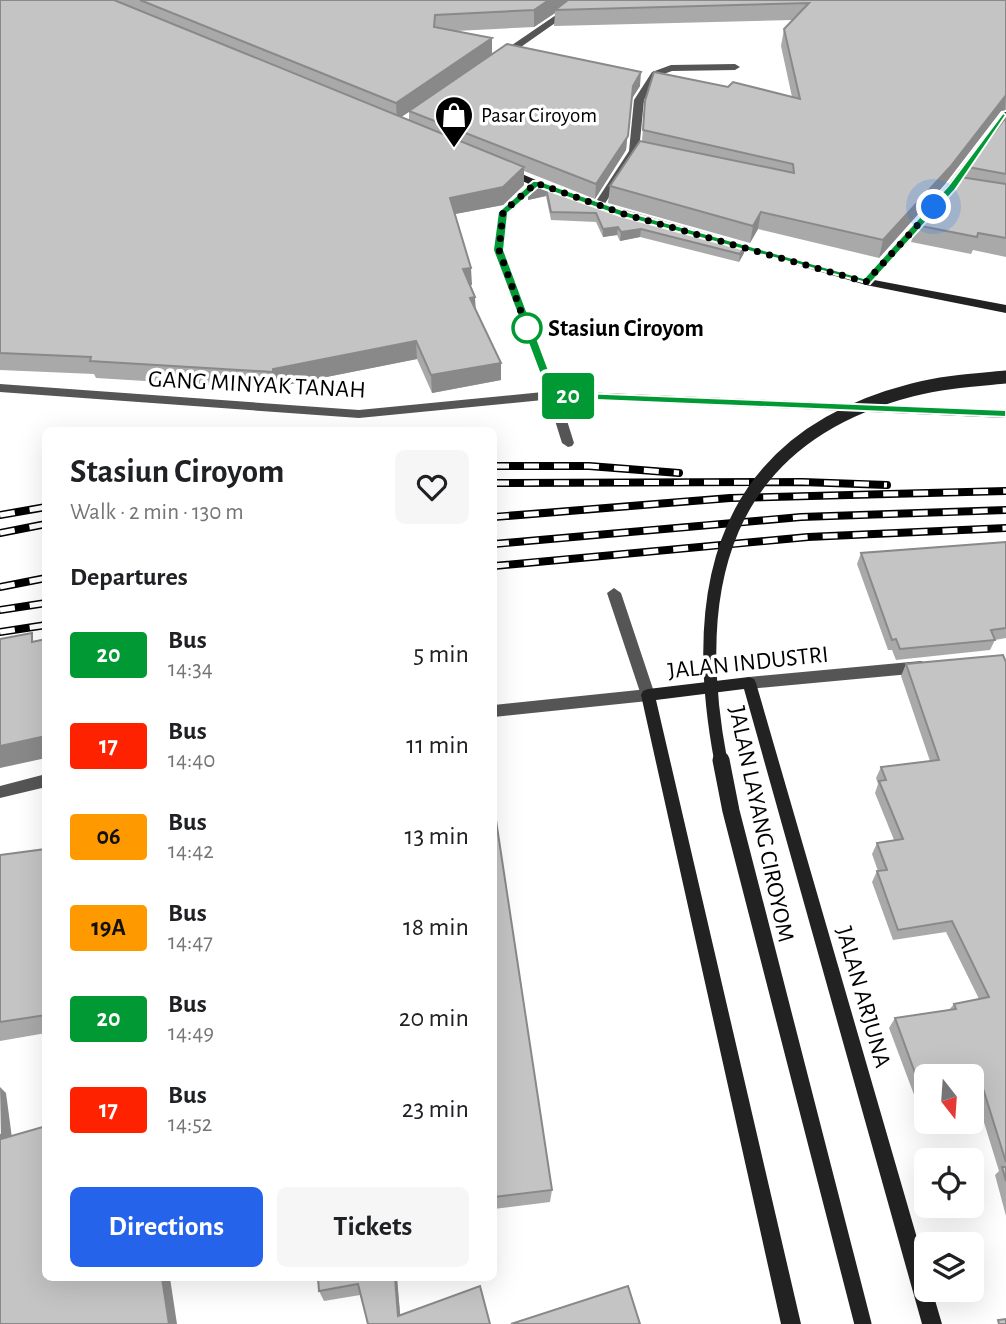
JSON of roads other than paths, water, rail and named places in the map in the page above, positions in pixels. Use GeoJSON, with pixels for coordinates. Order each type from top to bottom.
{"type":"FeatureCollection","features":[{"type":"Feature","properties":{"kind":"main road"},"geometry":{"type":"LineString","coordinates":[[943,198],[1006,115]]}},
{"type":"Feature","properties":{"kind":"main road"},"geometry":{"type":"LineString","coordinates":[[499,167],[561,192]]}},
{"type":"Feature","properties":{"kind":"main road"},"geometry":{"type":"LineString","coordinates":[[536,183],[503,212],[499,250],[553,395],[1006,414]]}},
{"type":"Feature","properties":{"kind":"main road"},"geometry":{"type":"LineString","coordinates":[[586,201],[611,210]]}},
{"type":"Feature","properties":{"kind":"main road"},"geometry":{"type":"LineString","coordinates":[[866,282],[934,207]]}},
{"type":"Feature","properties":{"kind":"main road"},"geometry":{"type":"LineString","coordinates":[[715,240],[866,282],[1006,309]]}},
{"type":"Feature","properties":{"kind":"main road","name":"JALAN LAYANG CIROYOM"},"geometry":{"type":"LineString","coordinates":[[863,1324],[731,811],[716,729],[708,650],[714,594],[723,551],[748,498],[783,456],[834,423],[897,395],[950,383],[1006,377]]}},
{"type":"Feature","properties":{"kind":"main road","name":"JALAN INDUSTRI"},"geometry":{"type":"LineString","coordinates":[[648,695],[749,683]]}},
{"type":"Feature","properties":{"kind":"main road","name":"JALAN ARJUNA"},"geometry":{"type":"LineString","coordinates":[[749,683],[932,1324]]}},
{"type":"Feature","properties":{"kind":"main road"},"geometry":{"type":"LineString","coordinates":[[648,695],[791,1324]]}},
{"type":"Feature","properties":{"kind":"street"},"geometry":{"type":"LineString","coordinates":[[491,63],[584,0]]}},
{"type":"Feature","properties":{"kind":"street"},"geometry":{"type":"LineString","coordinates":[[598,206],[634,151],[639,100],[655,74],[671,68],[735,67]]}},
{"type":"Feature","properties":{"kind":"street"},"geometry":{"type":"LineString","coordinates":[[634,151],[647,154]]}},
{"type":"Feature","properties":{"kind":"street"},"geometry":{"type":"LineString","coordinates":[[951,188],[965,191]]}},
{"type":"Feature","properties":{"kind":"street","name":"GANG MINYAK TANAH"},"geometry":{"type":"LineString","coordinates":[[0,388],[359,414],[553,395]]}},
{"type":"Feature","properties":{"kind":"street"},"geometry":{"type":"LineString","coordinates":[[553,395],[568,443]]}},
{"type":"Feature","properties":{"kind":"street"},"geometry":{"type":"LineString","coordinates":[[614,593],[648,695]]}},
{"type":"Feature","properties":{"kind":"street","name":"JALAN INDUSTRI"},"geometry":{"type":"LineString","coordinates":[[749,683],[937,665]]}},
{"type":"Feature","properties":{"kind":"street","name":"JALAN INDUSTRI"},"geometry":{"type":"LineString","coordinates":[[497,710],[648,695]]}},
{"type":"Feature","properties":{"kind":"street"},"geometry":{"type":"LineString","coordinates":[[0,792],[42,781]]}},
{"type":"Feature","properties":{"kind":"railway"},"geometry":{"type":"LineString","coordinates":[[497,466],[589,466],[679,473]]}},
{"type":"Feature","properties":{"kind":"railway"},"geometry":{"type":"LineString","coordinates":[[497,483],[802,482],[887,485]]}},
{"type":"Feature","properties":{"kind":"railway"},"geometry":{"type":"LineString","coordinates":[[497,517],[730,498],[1006,491]]}},
{"type":"Feature","properties":{"kind":"railway"},"geometry":{"type":"LineString","coordinates":[[0,515],[42,508]]}},
{"type":"Feature","properties":{"kind":"railway"},"geometry":{"type":"LineString","coordinates":[[497,544],[801,517],[1006,510]]}},
{"type":"Feature","properties":{"kind":"railway"},"geometry":{"type":"LineString","coordinates":[[0,533],[42,525]]}},
{"type":"Feature","properties":{"kind":"railway"},"geometry":{"type":"LineString","coordinates":[[497,566],[808,537],[1006,528]]}},
{"type":"Feature","properties":{"kind":"railway"},"geometry":{"type":"LineString","coordinates":[[0,587],[42,579]]}},
{"type":"Feature","properties":{"kind":"railway"},"geometry":{"type":"LineString","coordinates":[[0,610],[42,604]]}},
{"type":"Feature","properties":{"kind":"railway"},"geometry":{"type":"LineString","coordinates":[[0,632],[42,626]]}},
{"type":"Feature","properties":{"kind":"place","name":"Pasar Ciroyom"},"geometry":{"type":"Point","coordinates":[454,149]}},
{"type":"Feature","properties":{"kind":"place","name":"Stasiun Ciroyom"},"geometry":{"type":"Point","coordinates":[527,328]}}]}
